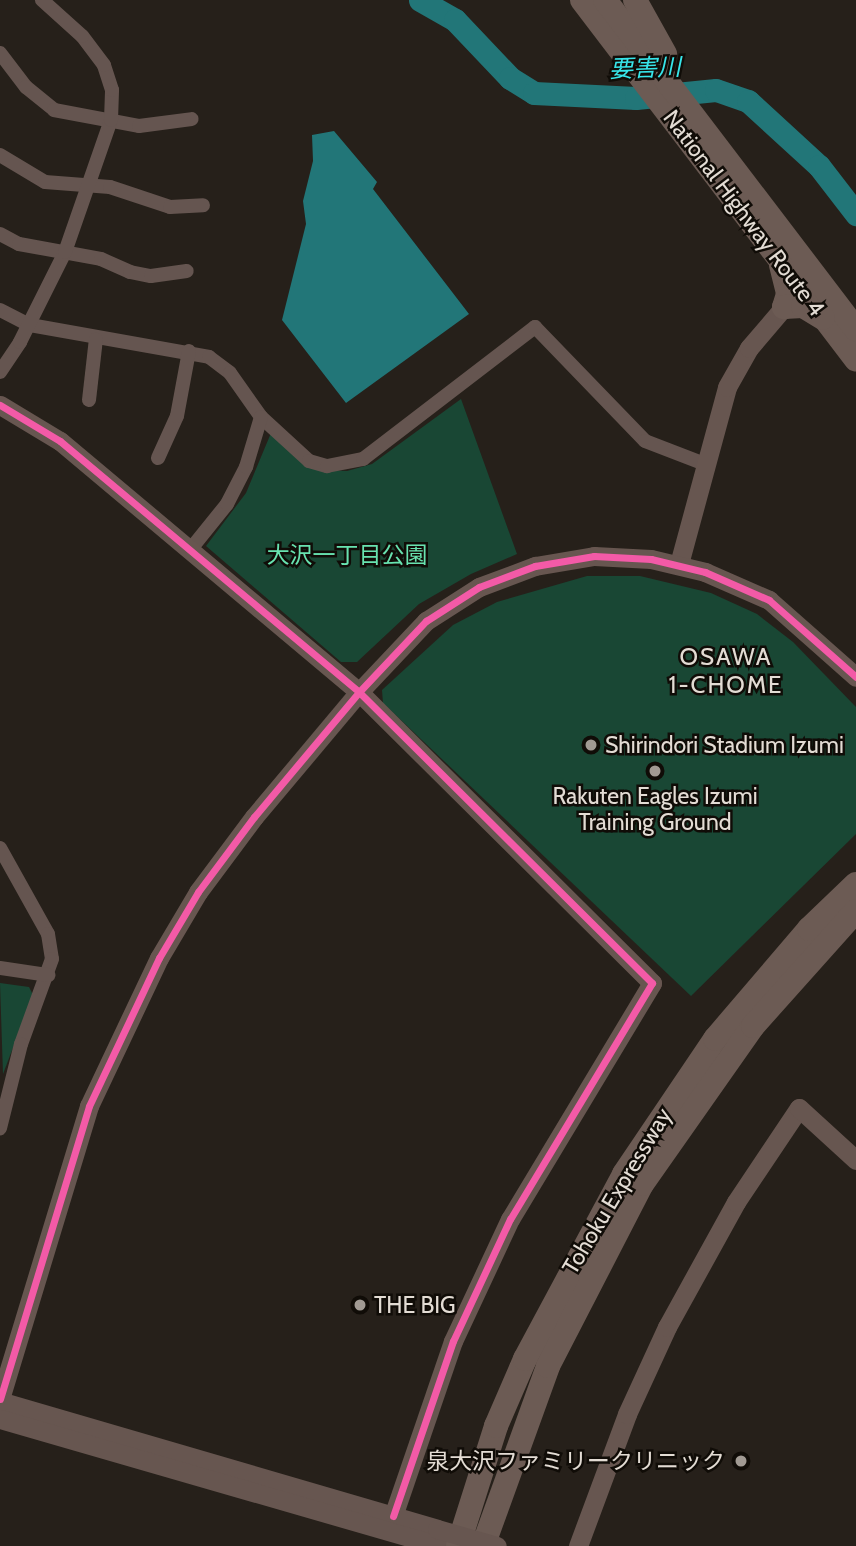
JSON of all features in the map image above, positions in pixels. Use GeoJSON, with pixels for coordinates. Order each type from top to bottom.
{"type":"FeatureCollection","features":[{"type":"Feature","properties":{"kind":"highway","name":"National Highway Route 4"},"geometry":{"type":"LineString","coordinates":[[582,0],[664,82]]}},
{"type":"Feature","properties":{"kind":"highway","name":"National Highway Route 4"},"geometry":{"type":"LineString","coordinates":[[605,0],[686,112],[742,179],[856,329]]}},
{"type":"Feature","properties":{"kind":"highway"},"geometry":{"type":"LineString","coordinates":[[635,0],[649,31],[664,82],[686,112]]}},
{"type":"Feature","properties":{"kind":"highway","name":"National Highway Route 4"},"geometry":{"type":"LineString","coordinates":[[686,112],[778,257],[856,360]]}},
{"type":"Feature","properties":{"kind":"highway"},"geometry":{"type":"LineString","coordinates":[[778,257],[787,280],[784,307],[803,306],[825,319]]}},
{"type":"Feature","properties":{"kind":"highway"},"geometry":{"type":"LineString","coordinates":[[809,929],[856,875]]}},
{"type":"Feature","properties":{"kind":"highway","name":"Tohoku Expressway"},"geometry":{"type":"LineString","coordinates":[[458,1546],[501,1415],[586,1240],[624,1174],[715,1039],[809,929],[856,884]]}},
{"type":"Feature","properties":{"kind":"highway","name":"Tohoku Expressway"},"geometry":{"type":"LineString","coordinates":[[483,1546],[548,1366],[642,1184],[753,1026],[856,911]]}},
{"type":"Feature","properties":{"kind":"street"},"geometry":{"type":"LineString","coordinates":[[0,372],[30,325],[65,252],[111,120],[112,90],[104,65],[82,36],[42,0]]}},
{"type":"Feature","properties":{"kind":"street"},"geometry":{"type":"LineString","coordinates":[[0,53],[26,87],[54,110],[150,125],[192,119]]}},
{"type":"Feature","properties":{"kind":"street"},"geometry":{"type":"LineString","coordinates":[[0,155],[45,181],[90,185],[170,207],[203,205]]}},
{"type":"Feature","properties":{"kind":"street"},"geometry":{"type":"LineString","coordinates":[[0,234],[19,244],[102,259],[140,274],[187,271]]}},
{"type":"Feature","properties":{"kind":"street"},"geometry":{"type":"LineString","coordinates":[[679,564],[727,387],[755,339],[784,307]]}},
{"type":"Feature","properties":{"kind":"street"},"geometry":{"type":"LineString","coordinates":[[0,310],[30,325],[96,339],[189,351],[209,357],[230,373],[261,417],[309,461],[327,466],[353,462],[535,327],[645,441],[705,464]]}},
{"type":"Feature","properties":{"kind":"street"},"geometry":{"type":"LineString","coordinates":[[89,400],[96,339]]}},
{"type":"Feature","properties":{"kind":"street"},"geometry":{"type":"LineString","coordinates":[[158,458],[177,416],[189,351]]}},
{"type":"Feature","properties":{"kind":"street"},"geometry":{"type":"LineString","coordinates":[[0,405],[60,441],[359,692],[652,983],[510,1219],[453,1341],[393,1516]]}},
{"type":"Feature","properties":{"kind":"street"},"geometry":{"type":"LineString","coordinates":[[190,550],[227,504],[246,467],[261,417]]}},
{"type":"Feature","properties":{"kind":"street"},"geometry":{"type":"LineString","coordinates":[[431,1541],[393,1516],[0,1400],[89,1106],[135,1001],[198,892],[254,817],[359,692],[426,621],[454,601],[506,575],[564,559],[594,556],[679,564],[735,582],[768,600],[856,677]]}},
{"type":"Feature","properties":{"kind":"street"},"geometry":{"type":"LineString","coordinates":[[0,848],[48,934],[52,959],[21,1044],[3,1104],[0,1128]]}},
{"type":"Feature","properties":{"kind":"street"},"geometry":{"type":"LineString","coordinates":[[0,968],[48,975]]}},
{"type":"Feature","properties":{"kind":"street"},"geometry":{"type":"LineString","coordinates":[[578,1546],[626,1414],[669,1321],[736,1202],[799,1108],[856,1160]]}},
{"type":"Feature","properties":{"kind":"street"},"geometry":{"type":"LineString","coordinates":[[0,1419],[431,1541],[497,1546]]}},
{"type":"Feature","properties":{"kind":"green space","name":"大沢一丁目公園"},"geometry":{"type":"Polygon","coordinates":[[[461,399],[517,554],[471,574],[419,604],[357,662],[341,662],[206,546],[246,493],[271,433],[324,470],[347,471],[372,464],[461,399]]]}},
{"type":"Feature","properties":{"kind":"green space","name":"Rakuten Eagles Izumi Training Ground"},"geometry":{"type":"Polygon","coordinates":[[[587,576],[640,576],[711,593],[757,614],[793,642],[856,707],[856,834],[691,996],[383,703],[382,690],[453,625],[497,602],[587,576]]]}},
{"type":"Feature","properties":{"kind":"green space"},"geometry":{"type":"Polygon","coordinates":[[[0,983],[29,987],[33,995],[3,1074],[0,983]]]}},
{"type":"Feature","properties":{"kind":"water"},"geometry":{"type":"Polygon","coordinates":[[[334,131],[377,182],[373,189],[469,314],[346,403],[282,320],[306,224],[303,201],[313,161],[312,135],[334,131]]]}},
{"type":"Feature","properties":{"kind":"waterway","name":"要害川"},"geometry":{"type":"LineString","coordinates":[[420,0],[455,20],[510,78],[534,93],[636,98],[716,90],[748,101],[819,166],[856,214]]}},
{"type":"Feature","properties":{"kind":"cycle path"},"geometry":{"type":"LineString","coordinates":[[0,405],[60,441],[359,692],[652,983],[510,1219],[453,1341],[393,1516]]}},
{"type":"Feature","properties":{"kind":"cycle path"},"geometry":{"type":"LineString","coordinates":[[0,1399],[89,1106],[159,958],[198,892],[254,817],[359,692],[426,621],[479,587],[535,566],[594,556],[651,559],[705,572],[769,600],[856,677]]}},
{"type":"Feature","properties":{"kind":"place","name":"Shirindori Stadium Izumi"},"geometry":{"type":"Point","coordinates":[591,745]}},
{"type":"Feature","properties":{"kind":"place","name":"Rakuten Eagles Izumi Training Ground"},"geometry":{"type":"Point","coordinates":[655,771]}},
{"type":"Feature","properties":{"kind":"place","name":"THE BIG"},"geometry":{"type":"Point","coordinates":[360,1305]}},
{"type":"Feature","properties":{"kind":"place","name":"泉大沢ファミリークリニック"},"geometry":{"type":"Point","coordinates":[741,1461]}},
{"type":"Feature","properties":{"kind":"district","name":"OSAWA 1-CHOME"},"geometry":{"type":"Point","coordinates":[726,671]}}]}
